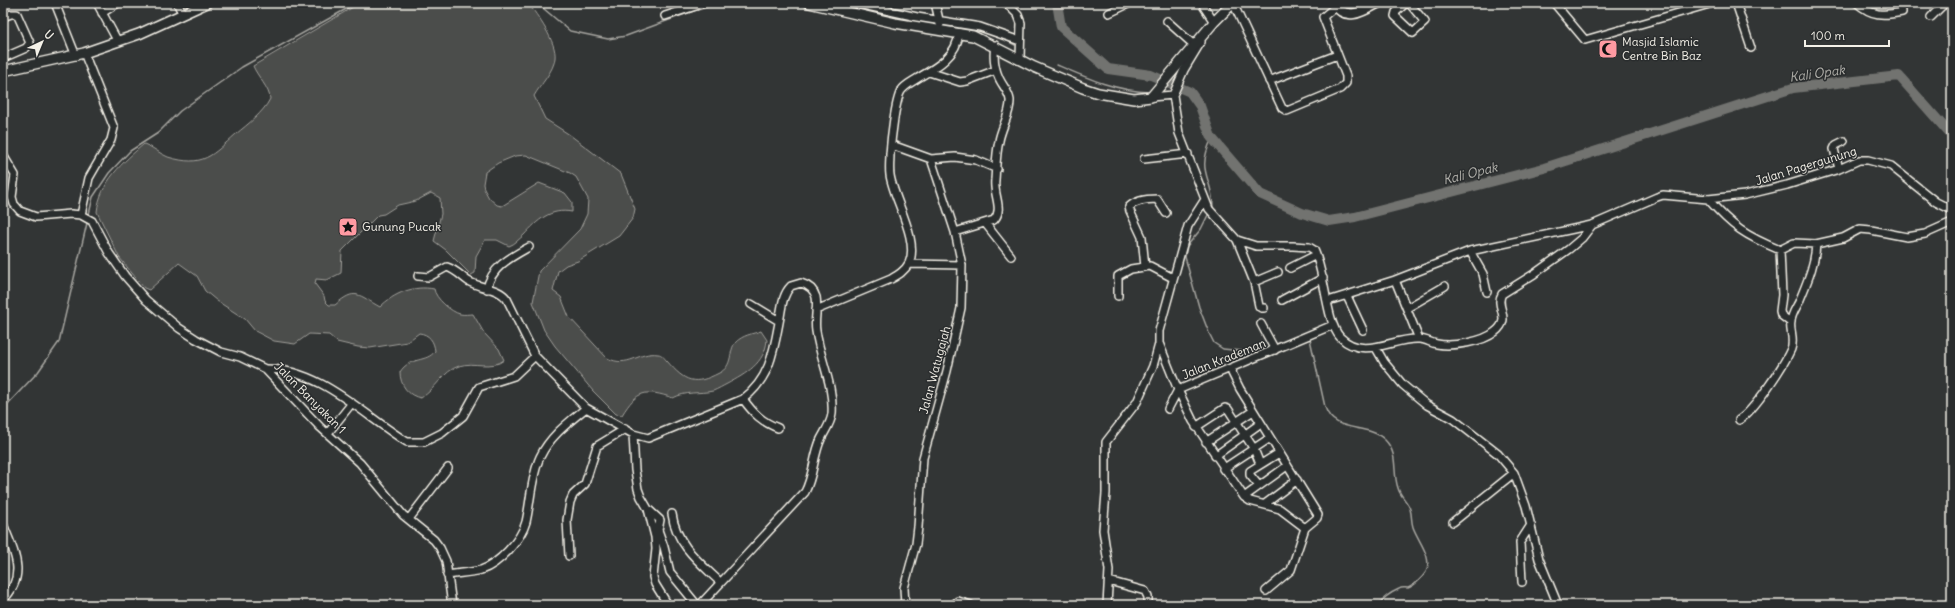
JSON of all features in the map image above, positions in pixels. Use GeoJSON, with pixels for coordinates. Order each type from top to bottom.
{"type":"FeatureCollection","features":[{"type":"Feature","properties":{"kind":"main road"},"geometry":{"type":"LineString","coordinates":[[6,71],[80,55],[118,42],[208,3]]}},
{"type":"Feature","properties":{"kind":"main road"},"geometry":{"type":"LineString","coordinates":[[809,3],[895,23],[973,36],[995,45],[1053,76],[1098,93],[1134,99],[1154,94],[1181,68],[1195,46],[1233,3]]}},
{"type":"Feature","properties":{"kind":"main road"},"geometry":{"type":"LineString","coordinates":[[1335,5],[1343,13],[1350,15],[1361,12],[1378,3]]}},
{"type":"Feature","properties":{"kind":"street"},"geometry":{"type":"LineString","coordinates":[[3,155],[15,176],[12,197],[14,204],[20,210],[36,217],[71,214],[81,216],[89,178],[111,140],[114,128],[55,3]]}},
{"type":"Feature","properties":{"kind":"street"},"geometry":{"type":"LineString","coordinates":[[97,3],[118,42]]}},
{"type":"Feature","properties":{"kind":"street"},"geometry":{"type":"LineString","coordinates":[[102,13],[118,3]]}},
{"type":"Feature","properties":{"kind":"street"},"geometry":{"type":"LineString","coordinates":[[177,3],[184,14]]}},
{"type":"Feature","properties":{"kind":"street"},"geometry":{"type":"LineString","coordinates":[[665,16],[705,3]]}},
{"type":"Feature","properties":{"kind":"street"},"geometry":{"type":"LineString","coordinates":[[854,13],[855,3],[918,17],[987,29],[1020,41]]}},
{"type":"Feature","properties":{"kind":"street"},"geometry":{"type":"LineString","coordinates":[[935,3],[940,20],[940,30]]}},
{"type":"Feature","properties":{"kind":"street"},"geometry":{"type":"LineString","coordinates":[[1006,3],[1020,19],[1020,58]]}},
{"type":"Feature","properties":{"kind":"street"},"geometry":{"type":"LineString","coordinates":[[1109,13],[1130,3]]}},
{"type":"Feature","properties":{"kind":"street"},"geometry":{"type":"LineString","coordinates":[[1233,3],[1282,108],[1290,110],[1343,87],[1346,83],[1346,76],[1323,17],[1335,5]]}},
{"type":"Feature","properties":{"kind":"street"},"geometry":{"type":"LineString","coordinates":[[1406,3],[1396,12],[1395,16],[1413,33],[1425,22],[1410,3]]}},
{"type":"Feature","properties":{"kind":"street"},"geometry":{"type":"LineString","coordinates":[[1554,3],[1585,40],[1697,5],[1713,3]]}},
{"type":"Feature","properties":{"kind":"street"},"geometry":{"type":"LineString","coordinates":[[1736,3],[1751,48]]}},
{"type":"Feature","properties":{"kind":"street"},"geometry":{"type":"LineString","coordinates":[[1857,3],[1865,10],[1878,16],[1902,12],[1901,3]]}},
{"type":"Feature","properties":{"kind":"street"},"geometry":{"type":"LineString","coordinates":[[1930,17],[1946,3],[1952,9]]}},
{"type":"Feature","properties":{"kind":"street"},"geometry":{"type":"LineString","coordinates":[[1204,7],[1212,25],[1181,68],[1174,92],[1179,133],[1188,154],[1204,201],[1210,211],[1237,240],[1254,282],[1259,306],[1264,308]]}},
{"type":"Feature","properties":{"kind":"street"},"geometry":{"type":"LineString","coordinates":[[3,17],[11,14],[17,14],[30,42],[26,48],[3,58],[6,71]]}},
{"type":"Feature","properties":{"kind":"street"},"geometry":{"type":"LineString","coordinates":[[1167,21],[1195,46]]}},
{"type":"Feature","properties":{"kind":"street"},"geometry":{"type":"LineString","coordinates":[[816,310],[891,279],[902,272],[908,264],[911,254],[909,235],[890,176],[898,98],[901,91],[907,85],[947,59],[954,50],[958,41],[959,33]]}},
{"type":"Feature","properties":{"kind":"street"},"geometry":{"type":"LineString","coordinates":[[956,232],[994,220],[998,216],[999,209],[994,190],[999,141],[1010,106],[1010,98],[996,70],[994,55],[995,45]]}},
{"type":"Feature","properties":{"kind":"street"},"geometry":{"type":"LineString","coordinates":[[1269,81],[1337,55]]}},
{"type":"Feature","properties":{"kind":"street"},"geometry":{"type":"LineString","coordinates":[[929,72],[960,82],[967,81],[996,70]]}},
{"type":"Feature","properties":{"kind":"street"},"geometry":{"type":"LineString","coordinates":[[1154,94],[1174,92]]}},
{"type":"Feature","properties":{"kind":"street"},"geometry":{"type":"LineString","coordinates":[[1839,169],[1834,149],[1836,145],[1844,141]]}},
{"type":"Feature","properties":{"kind":"street"},"geometry":{"type":"LineString","coordinates":[[892,145],[931,159],[948,157],[976,160],[997,169]]}},
{"type":"Feature","properties":{"kind":"street"},"geometry":{"type":"LineString","coordinates":[[1144,159],[1188,154]]}},
{"type":"Feature","properties":{"kind":"street","name":"Jalan Watugajah"},"geometry":{"type":"LineString","coordinates":[[905,605],[904,588],[916,544],[923,458],[958,328],[962,296],[962,265],[956,232],[931,159]]}},
{"type":"Feature","properties":{"kind":"street","name":"Jalan Pagergunung"},"geometry":{"type":"LineString","coordinates":[[1316,255],[1323,278],[1333,324],[1341,337],[1352,344],[1376,348],[1419,339],[1437,344],[1454,345],[1488,337],[1495,332],[1501,326],[1504,319],[1500,302],[1502,294],[1534,274],[1569,249],[1582,238],[1592,225],[1663,195],[1708,199],[1744,195],[1787,185],[1839,169],[1859,160],[1876,161],[1891,166],[1936,202],[1952,210]]}},
{"type":"Feature","properties":{"kind":"street"},"geometry":{"type":"LineString","coordinates":[[1145,267],[1142,237],[1129,207],[1132,204],[1142,200],[1157,199],[1166,214]]}},
{"type":"Feature","properties":{"kind":"street"},"geometry":{"type":"LineString","coordinates":[[1708,199],[1733,226],[1749,237],[1780,250],[1794,243],[1816,244],[1843,238],[1860,229],[1906,237],[1925,234],[1952,222]]}},
{"type":"Feature","properties":{"kind":"street","name":"Jalan Krademan"},"geometry":{"type":"LineString","coordinates":[[1204,201],[1188,226],[1160,321],[1159,343],[1178,390],[1333,324]]}},
{"type":"Feature","properties":{"kind":"street","name":"Jalan Banyakan 1"},"geometry":{"type":"LineString","coordinates":[[81,216],[95,224],[109,253],[124,276],[146,300],[165,317],[205,345],[221,352],[240,357],[265,369],[360,463],[396,506],[434,540],[440,548],[446,561],[452,605]]}},
{"type":"Feature","properties":{"kind":"street"},"geometry":{"type":"LineString","coordinates":[[985,223],[1011,256]]}},
{"type":"Feature","properties":{"kind":"street"},"geometry":{"type":"LineString","coordinates":[[1328,301],[1395,280],[1470,251],[1496,244],[1592,225]]}},
{"type":"Feature","properties":{"kind":"street"},"geometry":{"type":"LineString","coordinates":[[1237,240],[1256,246],[1308,247],[1314,250],[1316,255],[1290,268]]}},
{"type":"Feature","properties":{"kind":"street"},"geometry":{"type":"LineString","coordinates":[[1790,322],[1812,272],[1815,260],[1816,244]]}},
{"type":"Feature","properties":{"kind":"street"},"geometry":{"type":"LineString","coordinates":[[487,289],[490,277],[505,260],[529,247]]}},
{"type":"Feature","properties":{"kind":"street"},"geometry":{"type":"LineString","coordinates":[[1739,420],[1746,416],[1767,389],[1791,348],[1793,332],[1790,322],[1781,315],[1780,311],[1782,295],[1780,250]]}},
{"type":"Feature","properties":{"kind":"street"},"geometry":{"type":"LineString","coordinates":[[1470,251],[1483,274],[1487,292]]}},
{"type":"Feature","properties":{"kind":"street"},"geometry":{"type":"LineString","coordinates":[[908,264],[962,265]]}},
{"type":"Feature","properties":{"kind":"street"},"geometry":{"type":"LineString","coordinates":[[418,276],[429,277],[448,267],[469,281],[487,289],[498,291],[504,295],[535,356],[586,408],[633,434],[643,437],[653,437],[743,399],[760,384],[766,371],[787,290],[796,283],[806,284],[812,289],[816,296],[816,335],[828,378],[832,414],[815,457],[808,486],[801,497],[698,605],[676,582],[670,572],[658,530],[660,520],[648,509],[641,497],[636,480],[633,434]]}},
{"type":"Feature","properties":{"kind":"street"},"geometry":{"type":"LineString","coordinates":[[1118,296],[1118,276],[1131,269],[1154,267],[1173,278]]}},
{"type":"Feature","properties":{"kind":"street"},"geometry":{"type":"LineString","coordinates":[[1254,282],[1278,272]]}},
{"type":"Feature","properties":{"kind":"street"},"geometry":{"type":"LineString","coordinates":[[1282,300],[1323,278]]}},
{"type":"Feature","properties":{"kind":"street"},"geometry":{"type":"LineString","coordinates":[[1395,280],[1419,339]]}},
{"type":"Feature","properties":{"kind":"street"},"geometry":{"type":"LineString","coordinates":[[1407,308],[1445,286]]}},
{"type":"Feature","properties":{"kind":"street"},"geometry":{"type":"LineString","coordinates":[[1347,296],[1363,330]]}},
{"type":"Feature","properties":{"kind":"street"},"geometry":{"type":"LineString","coordinates":[[751,304],[779,321]]}},
{"type":"Feature","properties":{"kind":"street"},"geometry":{"type":"LineString","coordinates":[[1261,324],[1275,350]]}},
{"type":"Feature","properties":{"kind":"street"},"geometry":{"type":"LineString","coordinates":[[1107,605],[1109,570],[1103,530],[1106,493],[1106,442],[1137,402],[1153,366],[1159,343]]}},
{"type":"Feature","properties":{"kind":"street"},"geometry":{"type":"LineString","coordinates":[[1376,348],[1384,362],[1403,385],[1427,405],[1453,419],[1498,454],[1514,473],[1539,558],[1558,605]]}},
{"type":"Feature","properties":{"kind":"street"},"geometry":{"type":"LineString","coordinates":[[265,369],[276,369],[298,374],[352,403],[407,442],[424,442],[442,433],[463,416],[479,387],[514,376],[535,356]]}},
{"type":"Feature","properties":{"kind":"street"},"geometry":{"type":"LineString","coordinates":[[1233,366],[1232,373],[1253,411],[1262,423],[1318,515],[1317,518],[1305,528],[1293,567],[1266,591]]}},
{"type":"Feature","properties":{"kind":"street"},"geometry":{"type":"LineString","coordinates":[[1168,409],[1178,390]]}},
{"type":"Feature","properties":{"kind":"street"},"geometry":{"type":"LineString","coordinates":[[1178,390],[1196,427],[1214,456],[1244,497],[1250,501],[1280,508],[1305,528]]}},
{"type":"Feature","properties":{"kind":"street"},"geometry":{"type":"LineString","coordinates":[[743,399],[757,417],[778,428]]}},
{"type":"Feature","properties":{"kind":"street"},"geometry":{"type":"LineString","coordinates":[[328,433],[352,403]]}},
{"type":"Feature","properties":{"kind":"street"},"geometry":{"type":"LineString","coordinates":[[447,574],[481,570],[498,559],[516,540],[526,522],[535,471],[541,455],[562,427],[586,408]]}},
{"type":"Feature","properties":{"kind":"street"},"geometry":{"type":"LineString","coordinates":[[1196,427],[1225,408],[1228,409],[1254,449],[1260,464]]}},
{"type":"Feature","properties":{"kind":"street"},"geometry":{"type":"LineString","coordinates":[[1206,442],[1253,411]]}},
{"type":"Feature","properties":{"kind":"street"},"geometry":{"type":"LineString","coordinates":[[1214,456],[1262,423]]}},
{"type":"Feature","properties":{"kind":"street"},"geometry":{"type":"LineString","coordinates":[[569,556],[568,520],[570,502],[573,495],[585,484],[597,446],[624,429]]}},
{"type":"Feature","properties":{"kind":"street"},"geometry":{"type":"LineString","coordinates":[[1223,469],[1270,438]]}},
{"type":"Feature","properties":{"kind":"street"},"geometry":{"type":"LineString","coordinates":[[1259,486],[1250,473],[1251,470],[1279,453]]}},
{"type":"Feature","properties":{"kind":"street"},"geometry":{"type":"LineString","coordinates":[[1244,497],[1287,466]]}},
{"type":"Feature","properties":{"kind":"street"},"geometry":{"type":"LineString","coordinates":[[409,519],[448,468]]}},
{"type":"Feature","properties":{"kind":"street"},"geometry":{"type":"LineString","coordinates":[[1453,522],[1514,473]]}},
{"type":"Feature","properties":{"kind":"street"},"geometry":{"type":"LineString","coordinates":[[1265,504],[1297,480]]}},
{"type":"Feature","properties":{"kind":"street"},"geometry":{"type":"LineString","coordinates":[[648,509],[656,549],[653,577],[655,584],[668,605]]}},
{"type":"Feature","properties":{"kind":"street"},"geometry":{"type":"LineString","coordinates":[[672,514],[677,535],[686,547],[720,582]]}},
{"type":"Feature","properties":{"kind":"street"},"geometry":{"type":"LineString","coordinates":[[3,524],[16,556],[18,568],[11,592],[3,600]]}},
{"type":"Feature","properties":{"kind":"street"},"geometry":{"type":"LineString","coordinates":[[1522,582],[1520,542],[1530,525]]}},
{"type":"Feature","properties":{"kind":"street"},"geometry":{"type":"LineString","coordinates":[[1109,581],[1145,591],[1148,597],[1148,605]]}},
{"type":"Feature","properties":{"kind":"street"},"geometry":{"type":"LineString","coordinates":[[953,605],[958,602],[971,605]]}},
{"type":"Feature","properties":{"kind":"shaded area"},"geometry":{"type":"Polygon","coordinates":[[[360,3],[528,3],[546,29],[555,52],[552,68],[534,96],[545,119],[570,135],[621,174],[635,209],[633,218],[619,236],[578,261],[566,265],[558,271],[553,291],[561,297],[569,317],[607,358],[621,362],[645,355],[659,354],[663,356],[679,374],[690,380],[703,380],[724,370],[729,362],[732,349],[736,342],[745,336],[761,331],[767,340],[763,355],[753,367],[741,376],[713,391],[688,394],[673,398],[656,393],[643,394],[632,401],[622,415],[616,414],[593,391],[555,346],[544,330],[533,302],[539,271],[580,229],[587,214],[588,199],[576,177],[570,173],[526,155],[515,156],[498,163],[485,172],[483,184],[489,198],[497,205],[502,206],[539,183],[565,193],[572,202],[572,212],[557,212],[545,216],[517,241],[509,246],[497,240],[485,240],[476,256],[475,273],[471,275],[446,250],[434,241],[441,214],[440,198],[431,193],[416,201],[398,205],[384,214],[378,215],[342,251],[341,273],[327,280],[316,279],[315,284],[329,305],[335,305],[348,296],[357,295],[362,296],[380,307],[398,294],[405,291],[427,288],[434,289],[440,300],[452,311],[462,314],[473,314],[484,333],[499,349],[504,360],[499,363],[488,365],[470,364],[453,368],[421,398],[412,395],[406,389],[401,381],[400,372],[404,367],[413,361],[428,357],[435,351],[432,341],[426,335],[419,333],[407,342],[370,348],[337,342],[329,335],[309,334],[295,344],[274,341],[255,331],[245,319],[217,301],[205,291],[197,276],[179,263],[149,290],[144,288],[119,257],[97,212],[103,191],[114,174],[128,158],[144,144],[165,156],[180,160],[190,161],[206,158],[255,118],[270,99],[266,87],[253,66],[360,3]]]}},
{"type":"Feature","properties":{"kind":"waterway"},"geometry":{"type":"LineString","coordinates":[[89,214],[93,197],[109,173],[130,151],[158,133],[180,111],[242,67],[357,3]]}},
{"type":"Feature","properties":{"kind":"waterway"},"geometry":{"type":"LineString","coordinates":[[537,3],[570,31],[608,39],[626,36],[715,3]]}},
{"type":"Feature","properties":{"kind":"waterway"},"geometry":{"type":"LineString","coordinates":[[839,3],[938,25]]}},
{"type":"Feature","properties":{"kind":"waterway","name":"Kali Opak"},"geometry":{"type":"LineString","coordinates":[[1057,3],[1061,27],[1108,69],[1151,75],[1190,92],[1200,106],[1211,137],[1260,194],[1302,213],[1329,221],[1355,217],[1544,168],[1793,88],[1899,76],[1952,136]]}},
{"type":"Feature","properties":{"kind":"waterway"},"geometry":{"type":"LineString","coordinates":[[1004,39],[1015,45]]}},
{"type":"Feature","properties":{"kind":"waterway"},"geometry":{"type":"LineString","coordinates":[[1057,65],[1091,79],[1114,86],[1150,92]]}},
{"type":"Feature","properties":{"kind":"waterway"},"geometry":{"type":"LineString","coordinates":[[1212,138],[1207,150],[1205,168],[1213,208]]}},
{"type":"Feature","properties":{"kind":"waterway"},"geometry":{"type":"LineString","coordinates":[[1209,213],[1201,229],[1187,246],[1185,257],[1199,307],[1209,333],[1214,343],[1223,349],[1243,351],[1265,348]]}},
{"type":"Feature","properties":{"kind":"waterway"},"geometry":{"type":"LineString","coordinates":[[3,409],[38,372],[59,342],[87,223]]}},
{"type":"Feature","properties":{"kind":"waterway"},"geometry":{"type":"LineString","coordinates":[[1310,339],[1325,407],[1329,416],[1343,425],[1369,431],[1378,435],[1389,445],[1394,457],[1396,482],[1400,494],[1409,506],[1413,527],[1428,561],[1426,572],[1421,579],[1408,588],[1401,588],[1390,594],[1378,605]]}},
{"type":"Feature","properties":{"kind":"place","name":"Masjid Islamic Centre Bin Baz"},"geometry":{"type":"Point","coordinates":[1608,49]}},
{"type":"Feature","properties":{"kind":"place","name":"Gunung Pucak"},"geometry":{"type":"Point","coordinates":[348,227]}}]}
